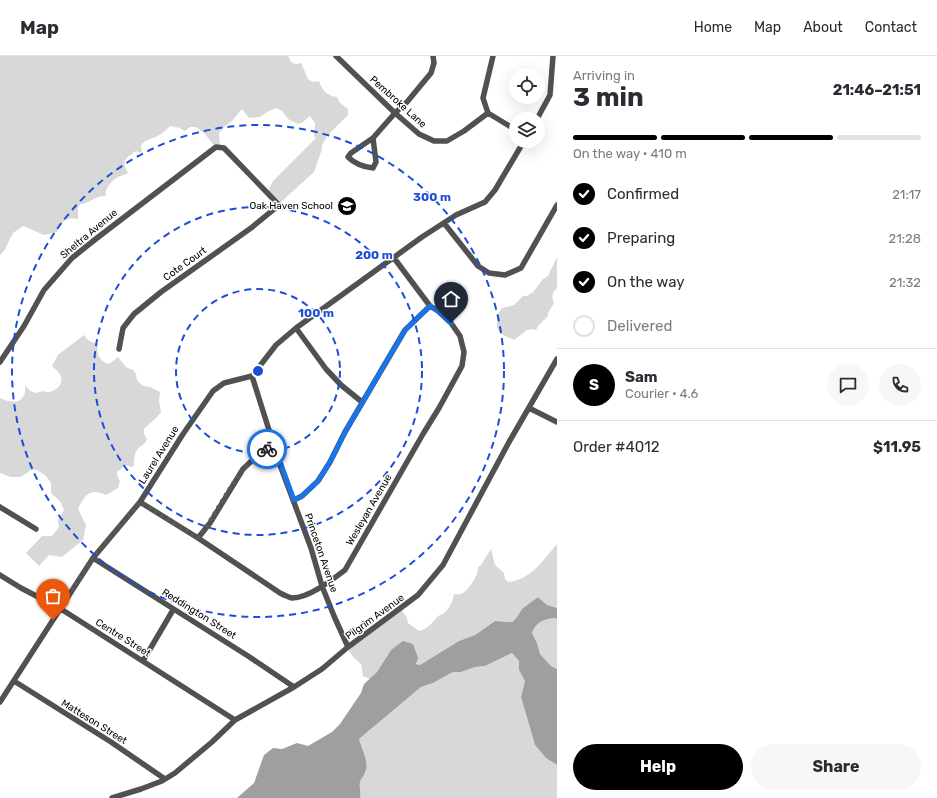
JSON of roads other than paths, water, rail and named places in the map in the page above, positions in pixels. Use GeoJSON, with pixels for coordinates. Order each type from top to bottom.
{"type":"FeatureCollection","features":[{"type":"Feature","properties":{"kind":"street","name":"Pembroke Lane"},"geometry":{"type":"LineString","coordinates":[[336,56],[419,134],[434,141],[447,141],[464,131],[488,113]]}},
{"type":"Feature","properties":{"kind":"street"},"geometry":{"type":"LineString","coordinates":[[373,138],[376,162],[373,168],[367,168],[353,162],[348,157],[351,153],[373,138],[407,102],[431,73],[434,63],[433,56]]}},
{"type":"Feature","properties":{"kind":"street"},"geometry":{"type":"LineString","coordinates":[[493,56],[483,98],[488,113],[509,126]]}},
{"type":"Feature","properties":{"kind":"street"},"geometry":{"type":"LineString","coordinates":[[540,112],[550,96],[553,56]]}},
{"type":"Feature","properties":{"kind":"street","name":"Sheltra Avenue"},"geometry":{"type":"LineString","coordinates":[[0,362],[24,326],[44,290],[72,258],[126,215],[216,148],[224,148],[279,205]]}},
{"type":"Feature","properties":{"kind":"street"},"geometry":{"type":"LineString","coordinates":[[252,376],[276,345],[296,328],[456,215],[485,202],[495,190],[520,148]]}},
{"type":"Feature","properties":{"kind":"street","name":"Cote Court"},"geometry":{"type":"LineString","coordinates":[[119,349],[123,328],[134,314],[161,292],[251,228],[279,205]]}},
{"type":"Feature","properties":{"kind":"street"},"geometry":{"type":"LineString","coordinates":[[444,223],[478,266],[490,273],[505,275],[521,268],[557,205]]}},
{"type":"Feature","properties":{"kind":"street","name":"Wesleyan Avenue"},"geometry":{"type":"LineString","coordinates":[[140,502],[198,538],[280,594],[292,598],[306,595],[345,570],[462,366],[464,352],[460,336],[451,323],[430,306],[394,258]]}},
{"type":"Feature","properties":{"kind":"street"},"geometry":{"type":"LineString","coordinates":[[294,500],[302,496],[318,481],[330,462],[362,402],[405,330],[430,306]]}},
{"type":"Feature","properties":{"kind":"street"},"geometry":{"type":"LineString","coordinates":[[296,328],[326,369],[341,386],[362,402]]}},
{"type":"Feature","properties":{"kind":"street","name":"Pilgrim Avenue"},"geometry":{"type":"LineString","coordinates":[[112,798],[141,789],[165,779],[181,768],[212,742],[235,720],[294,687],[322,669],[348,647],[418,595],[450,553],[557,359]]}},
{"type":"Feature","properties":{"kind":"street","name":"Princeton Avenue"},"geometry":{"type":"LineString","coordinates":[[252,376],[322,586],[348,647]]}},
{"type":"Feature","properties":{"kind":"street","name":"Laurel Avenue"},"geometry":{"type":"LineString","coordinates":[[0,702],[93,558],[140,502],[183,434],[213,391],[224,383],[252,376]]}},
{"type":"Feature","properties":{"kind":"street"},"geometry":{"type":"LineString","coordinates":[[529,408],[557,422]]}},
{"type":"Feature","properties":{"kind":"street"},"geometry":{"type":"LineString","coordinates":[[198,538],[210,523],[243,469],[259,454],[274,445]]}},
{"type":"Feature","properties":{"kind":"street"},"geometry":{"type":"LineString","coordinates":[[0,507],[36,529]]}},
{"type":"Feature","properties":{"kind":"street","name":"Reddington Street"},"geometry":{"type":"LineString","coordinates":[[93,558],[173,610],[272,671],[294,687]]}},
{"type":"Feature","properties":{"kind":"street","name":"Centre Street"},"geometry":{"type":"LineString","coordinates":[[0,575],[60,609],[235,720]]}},
{"type":"Feature","properties":{"kind":"street"},"geometry":{"type":"LineString","coordinates":[[143,661],[173,610]]}},
{"type":"Feature","properties":{"kind":"street","name":"Matteson Street"},"geometry":{"type":"LineString","coordinates":[[14,681],[111,742],[165,779]]}},
{"type":"Feature","properties":{"kind":"place","name":"Oak Haven School"},"geometry":{"type":"Point","coordinates":[347,206]}}]}
